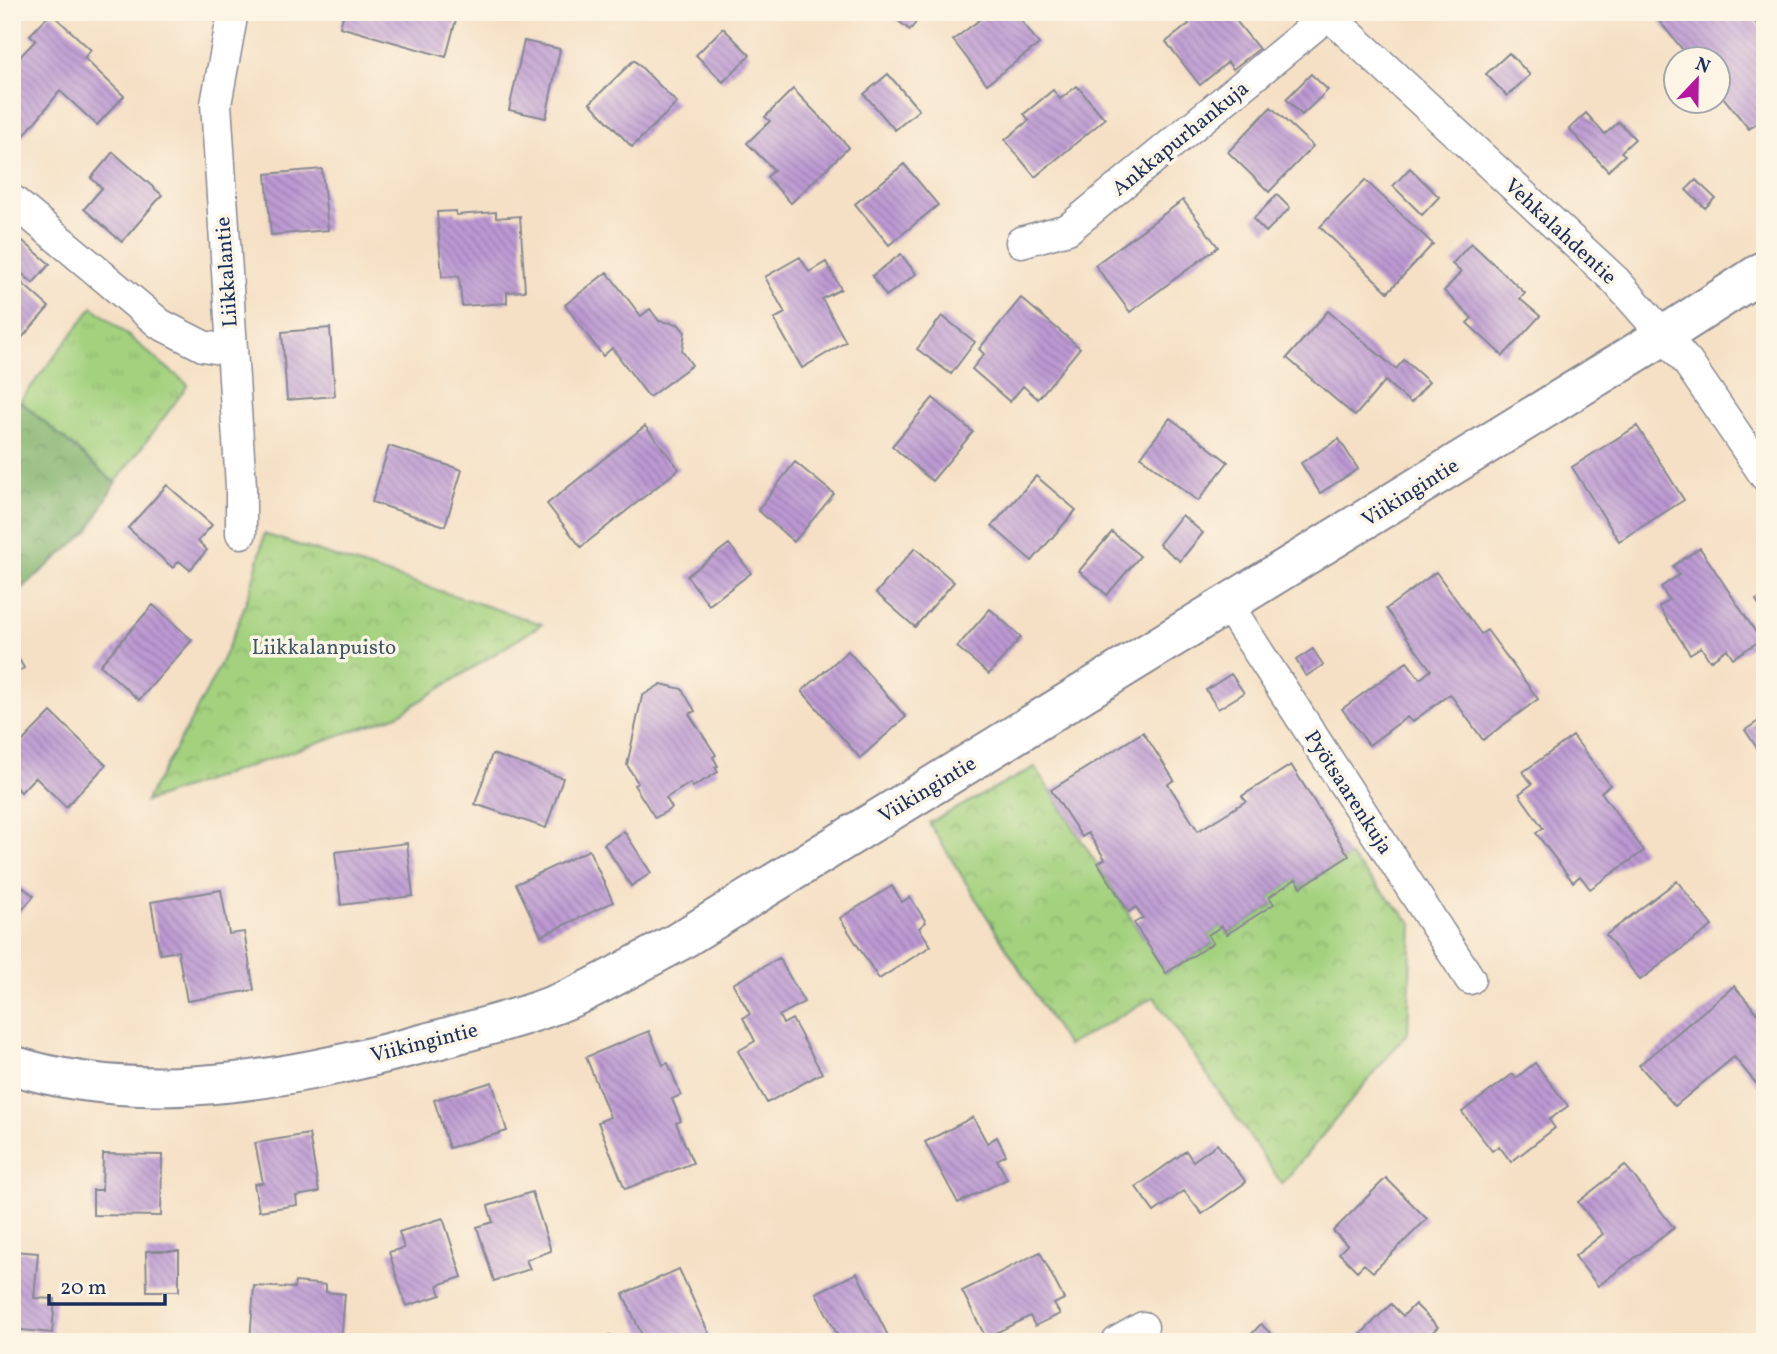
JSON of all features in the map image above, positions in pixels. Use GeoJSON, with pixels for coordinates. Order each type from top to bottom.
{"type":"FeatureCollection","features":[{"type":"Feature","properties":{"kind":"street","name":"Liikkalantie"},"geometry":{"type":"LineString","coordinates":[[233,12],[216,104],[241,486],[241,533]]}},
{"type":"Feature","properties":{"kind":"street","name":"Ankkapurhankuja"},"geometry":{"type":"LineString","coordinates":[[1021,242],[1068,229],[1327,13]]}},
{"type":"Feature","properties":{"kind":"street","name":"Vehkalahdentie"},"geometry":{"type":"LineString","coordinates":[[1327,13],[1615,280],[1688,363],[1765,476]]}},
{"type":"Feature","properties":{"kind":"street"},"geometry":{"type":"LineString","coordinates":[[12,200],[160,324],[203,346],[232,351]]}},
{"type":"Feature","properties":{"kind":"street","name":"Viikingintie"},"geometry":{"type":"LineString","coordinates":[[12,1065],[40,1074],[101,1084],[186,1088],[295,1073],[411,1047],[515,1018],[579,995],[678,942],[1228,605],[1765,270]]}},
{"type":"Feature","properties":{"kind":"street","name":"Pyötsaarenkuja"},"geometry":{"type":"LineString","coordinates":[[1228,605],[1470,979]]}},
{"type":"Feature","properties":{"kind":"street"},"geometry":{"type":"LineString","coordinates":[[1117,1342],[1143,1327]]}},
{"type":"Feature","properties":{"kind":"green space"},"geometry":{"type":"Polygon","coordinates":[[[93,307],[188,385],[115,483],[20,401],[93,307]]]}},
{"type":"Feature","properties":{"kind":"green space"},"geometry":{"type":"Polygon","coordinates":[[[20,401],[115,483],[89,530],[12,597],[12,410],[20,401]]]}},
{"type":"Feature","properties":{"kind":"green space","name":"Liikkalanpuisto"},"geometry":{"type":"Polygon","coordinates":[[[264,534],[542,624],[398,715],[145,802],[232,639],[256,570],[264,534]]]}},
{"type":"Feature","properties":{"kind":"green space"},"geometry":{"type":"Polygon","coordinates":[[[1035,767],[1166,973],[1213,944],[1208,935],[1222,926],[1228,934],[1273,905],[1269,897],[1296,879],[1301,887],[1349,856],[1412,923],[1408,1032],[1282,1184],[1154,997],[1067,1046],[929,823],[1035,767]]]}},
{"type":"Feature","properties":{"kind":"building"},"geometry":{"type":"Polygon","coordinates":[[[344,12],[458,12],[446,57],[340,27],[344,12]]]}},
{"type":"Feature","properties":{"kind":"building"},"geometry":{"type":"Polygon","coordinates":[[[570,12],[600,12],[599,18],[570,12]]]}},
{"type":"Feature","properties":{"kind":"building"},"geometry":{"type":"Polygon","coordinates":[[[887,12],[924,12],[910,30],[887,12]]]}},
{"type":"Feature","properties":{"kind":"building"},"geometry":{"type":"Polygon","coordinates":[[[990,12],[1015,12],[1039,44],[987,84],[953,40],[990,12]]]}},
{"type":"Feature","properties":{"kind":"building"},"geometry":{"type":"Polygon","coordinates":[[[1179,12],[1229,12],[1259,49],[1233,69],[1228,62],[1200,85],[1166,42],[1189,24],[1179,12]]]}},
{"type":"Feature","properties":{"kind":"building"},"geometry":{"type":"Polygon","coordinates":[[[1672,12],[1747,12],[1765,34],[1765,116],[1749,129],[1732,108],[1732,46],[1680,46],[1660,22],[1672,12]]]}},
{"type":"Feature","properties":{"kind":"building"},"geometry":{"type":"Polygon","coordinates":[[[51,13],[91,50],[84,58],[124,96],[97,125],[60,91],[22,138],[12,128],[12,65],[36,40],[30,35],[51,13]]]}},
{"type":"Feature","properties":{"kind":"building"},"geometry":{"type":"Polygon","coordinates":[[[723,28],[750,55],[723,82],[696,55],[723,28]]]}},
{"type":"Feature","properties":{"kind":"building"},"geometry":{"type":"Polygon","coordinates":[[[524,41],[560,49],[546,118],[509,110],[524,41]]]}},
{"type":"Feature","properties":{"kind":"building"},"geometry":{"type":"Polygon","coordinates":[[[1509,53],[1530,75],[1507,96],[1486,74],[1509,53]]]}},
{"type":"Feature","properties":{"kind":"building"},"geometry":{"type":"Polygon","coordinates":[[[634,60],[677,103],[632,147],[590,103],[634,60]]]}},
{"type":"Feature","properties":{"kind":"building"},"geometry":{"type":"Polygon","coordinates":[[[888,74],[919,110],[895,130],[864,94],[888,74]]]}},
{"type":"Feature","properties":{"kind":"building"},"geometry":{"type":"Polygon","coordinates":[[[1311,74],[1328,90],[1302,115],[1286,99],[1311,74]]]}},
{"type":"Feature","properties":{"kind":"building"},"geometry":{"type":"Polygon","coordinates":[[[1077,86],[1105,119],[1035,177],[1005,140],[1029,120],[1024,114],[1053,90],[1060,99],[1077,86]]]}},
{"type":"Feature","properties":{"kind":"building"},"geometry":{"type":"Polygon","coordinates":[[[793,89],[849,147],[791,203],[767,177],[774,170],[747,143],[770,121],[765,117],[793,89]]]}},
{"type":"Feature","properties":{"kind":"building"},"geometry":{"type":"Polygon","coordinates":[[[1271,107],[1313,146],[1269,192],[1228,152],[1271,107]]]}},
{"type":"Feature","properties":{"kind":"building"},"geometry":{"type":"Polygon","coordinates":[[[1586,113],[1605,134],[1619,122],[1635,139],[1621,152],[1625,155],[1608,171],[1569,129],[1586,113]]]}},
{"type":"Feature","properties":{"kind":"building"},"geometry":{"type":"Polygon","coordinates":[[[113,152],[162,195],[122,242],[84,209],[102,188],[91,178],[113,152]]]}},
{"type":"Feature","properties":{"kind":"building"},"geometry":{"type":"Polygon","coordinates":[[[904,164],[938,205],[889,245],[855,204],[904,164]]]}},
{"type":"Feature","properties":{"kind":"building"},"geometry":{"type":"Polygon","coordinates":[[[1410,168],[1439,197],[1422,215],[1393,186],[1410,168]]]}},
{"type":"Feature","properties":{"kind":"building"},"geometry":{"type":"Polygon","coordinates":[[[322,169],[328,230],[271,235],[266,174],[322,169]]]}},
{"type":"Feature","properties":{"kind":"building"},"geometry":{"type":"Polygon","coordinates":[[[1365,180],[1433,244],[1388,292],[1320,227],[1365,180]]]}},
{"type":"Feature","properties":{"kind":"building"},"geometry":{"type":"Polygon","coordinates":[[[1696,180],[1715,198],[1705,208],[1686,190],[1696,180]]]}},
{"type":"Feature","properties":{"kind":"building"},"geometry":{"type":"Polygon","coordinates":[[[1277,195],[1290,208],[1266,232],[1253,219],[1277,195]]]}},
{"type":"Feature","properties":{"kind":"building"},"geometry":{"type":"Polygon","coordinates":[[[1183,200],[1218,247],[1130,312],[1095,265],[1183,200]]]}},
{"type":"Feature","properties":{"kind":"building"},"geometry":{"type":"Polygon","coordinates":[[[456,211],[456,215],[496,212],[496,218],[520,216],[525,291],[507,292],[507,303],[462,306],[459,276],[442,277],[437,212],[456,211]]]}},
{"type":"Feature","properties":{"kind":"building"},"geometry":{"type":"Polygon","coordinates":[[[12,232],[50,264],[33,283],[12,265],[12,232]]]}},
{"type":"Feature","properties":{"kind":"building"},"geometry":{"type":"Polygon","coordinates":[[[1471,243],[1525,293],[1520,299],[1540,316],[1503,356],[1467,323],[1472,318],[1444,291],[1461,272],[1452,264],[1471,243]]]}},
{"type":"Feature","properties":{"kind":"building"},"geometry":{"type":"Polygon","coordinates":[[[901,254],[916,274],[886,296],[872,276],[901,254]]]}},
{"type":"Feature","properties":{"kind":"building"},"geometry":{"type":"Polygon","coordinates":[[[800,257],[809,272],[826,262],[841,289],[822,299],[846,342],[802,368],[774,319],[785,313],[765,277],[800,257]]]}},
{"type":"Feature","properties":{"kind":"building"},"geometry":{"type":"Polygon","coordinates":[[[607,272],[641,316],[650,309],[659,321],[678,324],[685,332],[682,351],[692,365],[649,397],[612,348],[603,356],[565,305],[607,272]]]}},
{"type":"Feature","properties":{"kind":"building"},"geometry":{"type":"Polygon","coordinates":[[[12,274],[49,307],[12,349],[12,274]]]}},
{"type":"Feature","properties":{"kind":"building"},"geometry":{"type":"Polygon","coordinates":[[[1021,298],[1080,348],[1038,399],[1023,386],[1010,402],[972,369],[984,354],[979,349],[1021,298]]]}},
{"type":"Feature","properties":{"kind":"building"},"geometry":{"type":"Polygon","coordinates":[[[1328,311],[1396,369],[1404,360],[1429,382],[1411,403],[1385,381],[1355,416],[1287,358],[1328,311]]]}},
{"type":"Feature","properties":{"kind":"building"},"geometry":{"type":"Polygon","coordinates":[[[942,316],[975,342],[951,374],[917,349],[942,316]]]}},
{"type":"Feature","properties":{"kind":"building"},"geometry":{"type":"Polygon","coordinates":[[[330,328],[335,396],[287,400],[282,332],[330,328]]]}},
{"type":"Feature","properties":{"kind":"building"},"geometry":{"type":"Polygon","coordinates":[[[933,398],[973,432],[932,481],[892,446],[933,398]]]}},
{"type":"Feature","properties":{"kind":"building"},"geometry":{"type":"Polygon","coordinates":[[[1170,418],[1228,462],[1198,501],[1141,457],[1170,418]]]}},
{"type":"Feature","properties":{"kind":"building"},"geometry":{"type":"Polygon","coordinates":[[[645,426],[679,469],[581,547],[547,504],[645,426]]]}},
{"type":"Feature","properties":{"kind":"building"},"geometry":{"type":"Polygon","coordinates":[[[1637,426],[1684,500],[1619,541],[1572,467],[1637,426]]]}},
{"type":"Feature","properties":{"kind":"building"},"geometry":{"type":"Polygon","coordinates":[[[1339,439],[1358,469],[1320,493],[1301,463],[1339,439]]]}},
{"type":"Feature","properties":{"kind":"building"},"geometry":{"type":"Polygon","coordinates":[[[389,446],[462,470],[445,526],[372,502],[389,446]]]}},
{"type":"Feature","properties":{"kind":"building"},"geometry":{"type":"Polygon","coordinates":[[[795,462],[834,494],[794,542],[758,510],[795,462]]]}},
{"type":"Feature","properties":{"kind":"building"},"geometry":{"type":"Polygon","coordinates":[[[1036,476],[1076,510],[1032,561],[992,526],[1036,476]]]}},
{"type":"Feature","properties":{"kind":"building"},"geometry":{"type":"Polygon","coordinates":[[[167,485],[212,525],[198,541],[207,550],[190,570],[179,561],[173,568],[128,528],[167,485]]]}},
{"type":"Feature","properties":{"kind":"building"},"geometry":{"type":"Polygon","coordinates":[[[1182,515],[1203,533],[1180,561],[1159,544],[1182,515]]]}},
{"type":"Feature","properties":{"kind":"building"},"geometry":{"type":"Polygon","coordinates":[[[1112,532],[1140,556],[1107,595],[1079,571],[1112,532]]]}},
{"type":"Feature","properties":{"kind":"building"},"geometry":{"type":"Polygon","coordinates":[[[729,544],[751,573],[709,605],[687,576],[729,544]]]}},
{"type":"Feature","properties":{"kind":"building"},"geometry":{"type":"Polygon","coordinates":[[[915,548],[954,582],[915,627],[876,593],[915,548]]]}},
{"type":"Feature","properties":{"kind":"building"},"geometry":{"type":"Polygon","coordinates":[[[1700,548],[1761,640],[1733,658],[1727,649],[1710,661],[1701,647],[1690,654],[1659,607],[1669,600],[1661,587],[1679,575],[1673,566],[1700,548]]]}},
{"type":"Feature","properties":{"kind":"building"},"geometry":{"type":"Polygon","coordinates":[[[1436,572],[1481,634],[1487,630],[1538,699],[1483,740],[1450,694],[1412,722],[1407,717],[1369,745],[1342,709],[1407,662],[1420,679],[1431,670],[1386,609],[1436,572]]]}},
{"type":"Feature","properties":{"kind":"building"},"geometry":{"type":"Polygon","coordinates":[[[1765,595],[1765,614],[1756,600],[1765,595]]]}},
{"type":"Feature","properties":{"kind":"building"},"geometry":{"type":"Polygon","coordinates":[[[153,605],[192,640],[139,700],[100,665],[153,605]]]}},
{"type":"Feature","properties":{"kind":"building"},"geometry":{"type":"Polygon","coordinates":[[[990,609],[1021,637],[989,674],[957,647],[990,609]]]}},
{"type":"Feature","properties":{"kind":"building"},"geometry":{"type":"Polygon","coordinates":[[[12,647],[24,668],[12,675],[12,647]]]}},
{"type":"Feature","properties":{"kind":"building"},"geometry":{"type":"Polygon","coordinates":[[[1313,649],[1323,665],[1306,676],[1296,660],[1313,649]]]}},
{"type":"Feature","properties":{"kind":"building"},"geometry":{"type":"Polygon","coordinates":[[[848,651],[906,717],[860,758],[802,691],[848,651]]]}},
{"type":"Feature","properties":{"kind":"building"},"geometry":{"type":"Polygon","coordinates":[[[1231,674],[1244,693],[1218,709],[1206,690],[1231,674]]]}},
{"type":"Feature","properties":{"kind":"building"},"geometry":{"type":"Polygon","coordinates":[[[661,684],[682,689],[695,711],[689,714],[716,755],[713,757],[718,772],[693,787],[690,783],[666,798],[672,808],[655,818],[634,785],[638,783],[627,765],[642,696],[661,684]]]}},
{"type":"Feature","properties":{"kind":"building"},"geometry":{"type":"Polygon","coordinates":[[[51,712],[106,765],[66,807],[35,777],[21,792],[12,784],[12,752],[51,712]]]}},
{"type":"Feature","properties":{"kind":"building"},"geometry":{"type":"Polygon","coordinates":[[[1765,717],[1765,760],[1745,730],[1765,717]]]}},
{"type":"Feature","properties":{"kind":"building"},"geometry":{"type":"Polygon","coordinates":[[[1143,732],[1174,780],[1168,784],[1198,831],[1246,801],[1242,796],[1291,765],[1349,856],[1301,887],[1296,879],[1269,897],[1274,904],[1227,934],[1222,926],[1208,935],[1213,943],[1166,973],[1134,923],[1143,918],[1136,907],[1129,912],[1098,863],[1105,859],[1088,833],[1082,837],[1051,790],[1143,732]]]}},
{"type":"Feature","properties":{"kind":"building"},"geometry":{"type":"Polygon","coordinates":[[[1573,736],[1610,785],[1601,792],[1644,851],[1590,889],[1580,876],[1573,882],[1536,833],[1543,828],[1519,794],[1532,784],[1523,772],[1573,736]]]}},
{"type":"Feature","properties":{"kind":"building"},"geometry":{"type":"Polygon","coordinates":[[[492,754],[563,778],[546,828],[475,804],[492,754]]]}},
{"type":"Feature","properties":{"kind":"building"},"geometry":{"type":"Polygon","coordinates":[[[624,831],[651,873],[631,886],[604,844],[624,831]]]}},
{"type":"Feature","properties":{"kind":"building"},"geometry":{"type":"Polygon","coordinates":[[[407,843],[413,896],[341,905],[335,852],[407,843]]]}},
{"type":"Feature","properties":{"kind":"building"},"geometry":{"type":"Polygon","coordinates":[[[589,850],[613,902],[541,936],[516,884],[589,850]]]}},
{"type":"Feature","properties":{"kind":"building"},"geometry":{"type":"Polygon","coordinates":[[[12,879],[34,896],[12,922],[12,879]]]}},
{"type":"Feature","properties":{"kind":"building"},"geometry":{"type":"Polygon","coordinates":[[[1677,881],[1712,926],[1640,980],[1606,935],[1677,881]]]}},
{"type":"Feature","properties":{"kind":"building"},"geometry":{"type":"Polygon","coordinates":[[[892,886],[902,902],[910,897],[926,922],[919,928],[931,946],[879,979],[840,918],[892,886]]]}},
{"type":"Feature","properties":{"kind":"building"},"geometry":{"type":"Polygon","coordinates":[[[221,890],[229,934],[244,932],[254,990],[187,1001],[178,951],[160,954],[151,902],[221,890]]]}},
{"type":"Feature","properties":{"kind":"building"},"geometry":{"type":"Polygon","coordinates":[[[779,958],[804,1002],[779,1016],[783,1024],[792,1019],[822,1073],[767,1103],[738,1051],[755,1041],[743,1018],[750,1014],[733,984],[779,958]]]}},
{"type":"Feature","properties":{"kind":"building"},"geometry":{"type":"Polygon","coordinates":[[[1734,986],[1765,1022],[1765,1094],[1734,1057],[1675,1106],[1639,1065],[1734,986]]]}},
{"type":"Feature","properties":{"kind":"building"},"geometry":{"type":"Polygon","coordinates":[[[649,1031],[663,1065],[668,1063],[681,1095],[672,1099],[681,1121],[676,1123],[693,1163],[625,1189],[598,1122],[610,1117],[586,1057],[649,1031]]]}},
{"type":"Feature","properties":{"kind":"building"},"geometry":{"type":"Polygon","coordinates":[[[1535,1063],[1568,1106],[1549,1120],[1555,1128],[1511,1162],[1499,1146],[1492,1151],[1462,1112],[1513,1074],[1516,1078],[1535,1063]]]}},
{"type":"Feature","properties":{"kind":"building"},"geometry":{"type":"Polygon","coordinates":[[[492,1082],[507,1131],[449,1148],[434,1100],[492,1082]]]}},
{"type":"Feature","properties":{"kind":"building"},"geometry":{"type":"Polygon","coordinates":[[[973,1117],[987,1143],[997,1137],[1006,1155],[997,1160],[1007,1179],[958,1203],[925,1142],[973,1117]]]}},
{"type":"Feature","properties":{"kind":"building"},"geometry":{"type":"Polygon","coordinates":[[[309,1134],[319,1192],[296,1196],[297,1205],[259,1211],[254,1184],[263,1183],[255,1143],[309,1134]]]}},
{"type":"Feature","properties":{"kind":"building"},"geometry":{"type":"Polygon","coordinates":[[[1217,1144],[1246,1182],[1202,1214],[1184,1191],[1154,1212],[1136,1187],[1186,1151],[1193,1161],[1217,1144]]]}},
{"type":"Feature","properties":{"kind":"building"},"geometry":{"type":"Polygon","coordinates":[[[103,1154],[162,1155],[161,1216],[93,1215],[93,1190],[102,1190],[103,1154]]]}},
{"type":"Feature","properties":{"kind":"building"},"geometry":{"type":"Polygon","coordinates":[[[1625,1165],[1674,1228],[1598,1286],[1575,1256],[1603,1234],[1578,1202],[1625,1165]]]}},
{"type":"Feature","properties":{"kind":"building"},"geometry":{"type":"Polygon","coordinates":[[[1386,1178],[1427,1219],[1373,1272],[1364,1264],[1357,1271],[1339,1253],[1347,1245],[1333,1231],[1386,1178]]]}},
{"type":"Feature","properties":{"kind":"building"},"geometry":{"type":"Polygon","coordinates":[[[532,1192],[551,1251],[526,1260],[530,1269],[494,1281],[477,1227],[493,1222],[488,1206],[532,1192]]]}},
{"type":"Feature","properties":{"kind":"building"},"geometry":{"type":"Polygon","coordinates":[[[443,1218],[462,1277],[438,1285],[441,1295],[406,1306],[389,1252],[404,1248],[399,1232],[443,1218]]]}},
{"type":"Feature","properties":{"kind":"building"},"geometry":{"type":"Polygon","coordinates":[[[12,1251],[38,1253],[34,1298],[55,1299],[52,1333],[12,1329],[12,1251]]]}},
{"type":"Feature","properties":{"kind":"building"},"geometry":{"type":"Polygon","coordinates":[[[146,1251],[179,1251],[179,1291],[147,1291],[146,1251]]]}},
{"type":"Feature","properties":{"kind":"building"},"geometry":{"type":"Polygon","coordinates":[[[1040,1252],[1064,1299],[1054,1304],[1060,1314],[1035,1326],[1030,1316],[986,1338],[962,1291],[1040,1252]]]}},
{"type":"Feature","properties":{"kind":"building"},"geometry":{"type":"Polygon","coordinates":[[[679,1269],[711,1338],[704,1342],[645,1342],[623,1294],[679,1269]]]}},
{"type":"Feature","properties":{"kind":"building"},"geometry":{"type":"Polygon","coordinates":[[[857,1273],[891,1342],[841,1342],[816,1293],[857,1273]]]}},
{"type":"Feature","properties":{"kind":"building"},"geometry":{"type":"Polygon","coordinates":[[[295,1282],[326,1285],[326,1292],[345,1294],[341,1342],[250,1342],[254,1286],[294,1288],[295,1282]]]}},
{"type":"Feature","properties":{"kind":"building"},"geometry":{"type":"Polygon","coordinates":[[[1391,1304],[1403,1316],[1415,1304],[1438,1327],[1425,1339],[1428,1342],[1353,1342],[1391,1304]]]}},
{"type":"Feature","properties":{"kind":"building"},"geometry":{"type":"Polygon","coordinates":[[[1261,1324],[1279,1342],[1244,1342],[1261,1324]]]}},
{"type":"Feature","properties":{"kind":"building"},"geometry":{"type":"Polygon","coordinates":[[[610,1335],[613,1342],[588,1342],[588,1341],[610,1335]]]}}]}
